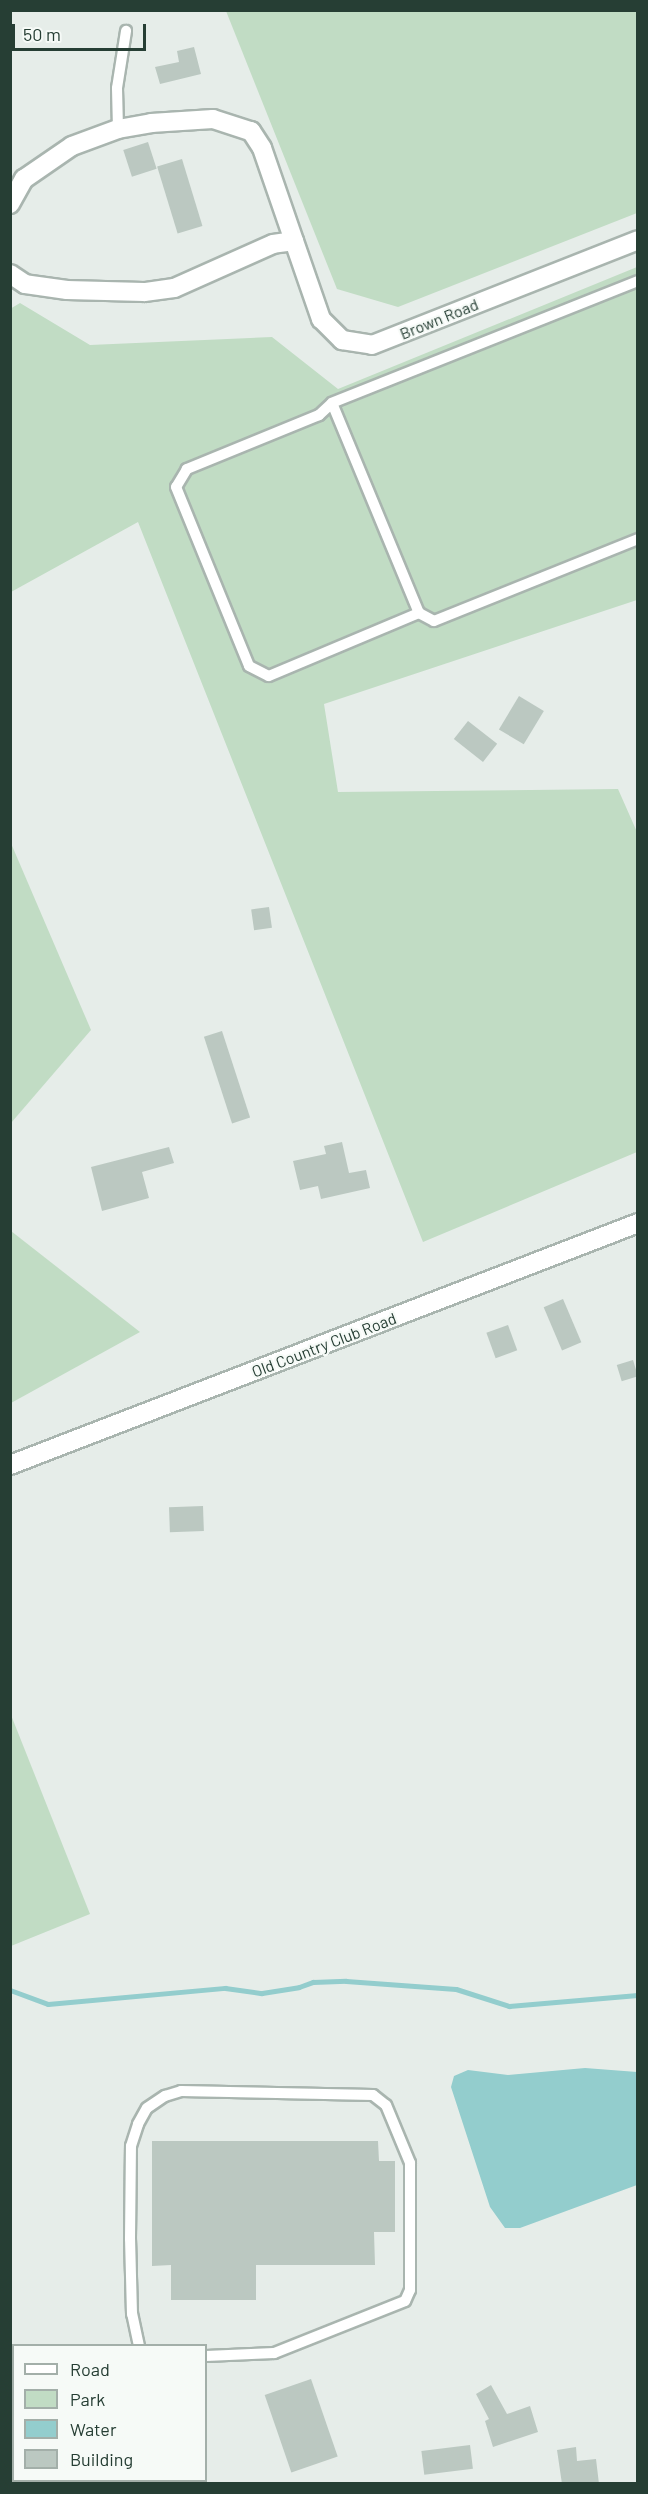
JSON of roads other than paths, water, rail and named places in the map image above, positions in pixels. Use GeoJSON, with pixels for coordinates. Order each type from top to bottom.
{"type":"FeatureCollection","features":[{"type":"Feature","properties":{"kind":"street","name":"Brown Road"},"geometry":{"type":"LineString","coordinates":[[10,204],[24,179],[44,163],[72,146],[118,129],[151,123],[213,119],[251,131],[262,148],[321,319],[342,340],[372,345],[638,240]]}},
{"type":"Feature","properties":{"kind":"street"},"geometry":{"type":"LineString","coordinates":[[10,274],[25,284],[67,290],[144,292],[174,288],[273,244],[294,241]]}},
{"type":"Feature","properties":{"kind":"street","name":"Old Country Club Road"},"geometry":{"type":"LineString","coordinates":[[10,1464],[638,1223]]}},
{"type":"Feature","properties":{"kind":"lane"},"geometry":{"type":"LineString","coordinates":[[118,129],[117,88],[126,31]]}},
{"type":"Feature","properties":{"kind":"lane"},"geometry":{"type":"LineString","coordinates":[[419,614],[269,675],[249,666],[176,487],[187,469],[320,416],[332,403],[638,281]]}},
{"type":"Feature","properties":{"kind":"lane"},"geometry":{"type":"LineString","coordinates":[[332,403],[419,614],[434,621],[638,539]]}},
{"type":"Feature","properties":{"kind":"lane"},"geometry":{"type":"LineString","coordinates":[[139,2344],[132,2314],[131,2146],[138,2124],[147,2108],[165,2096],[181,2091],[373,2095],[386,2105],[410,2163],[410,2290],[405,2301],[274,2353],[207,2355]]}},
{"type":"Feature","properties":{"kind":"water"},"geometry":{"type":"Polygon","coordinates":[[[585,2068],[637,2072],[637,2185],[520,2228],[505,2228],[490,2207],[451,2087],[454,2076],[468,2070],[508,2075],[585,2068]]]}},
{"type":"Feature","properties":{"kind":"waterway"},"geometry":{"type":"LineString","coordinates":[[10,1990],[48,2004],[225,1988],[262,1993],[299,1987],[313,1982],[346,1981],[456,1989],[509,2006],[638,1995]]}}]}
